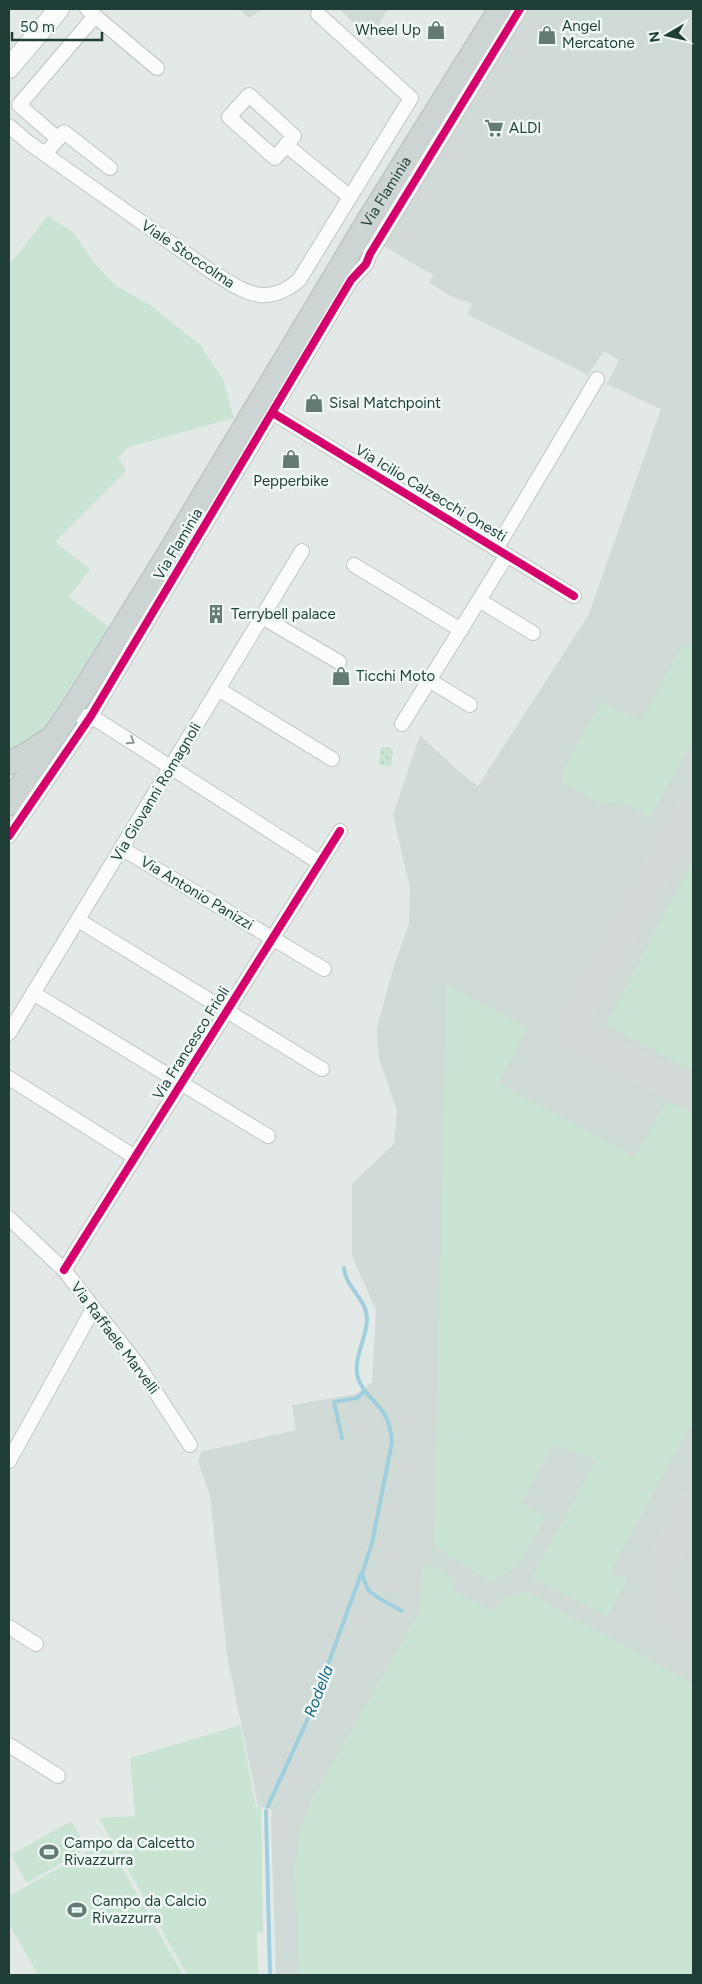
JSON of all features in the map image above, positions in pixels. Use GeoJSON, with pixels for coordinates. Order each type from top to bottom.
{"type":"FeatureCollection","features":[{"type":"Feature","properties":{"kind":"main road"},"geometry":{"type":"LineString","coordinates":[[9,49],[42,9]]}},
{"type":"Feature","properties":{"kind":"main road"},"geometry":{"type":"LineString","coordinates":[[9,68],[59,9]]}},
{"type":"Feature","properties":{"kind":"main road","name":"Via Flaminia"},"geometry":{"type":"LineString","coordinates":[[9,804],[60,727],[376,226],[500,9]]}},
{"type":"Feature","properties":{"kind":"main road","name":"Via Flaminia"},"geometry":{"type":"LineString","coordinates":[[9,763],[29,753],[60,727]]}},
{"type":"Feature","properties":{"kind":"street","name":"Via Flaminia"},"geometry":{"type":"LineString","coordinates":[[9,836],[91,716],[352,280],[366,264],[376,226],[520,9]]}},
{"type":"Feature","properties":{"kind":"street"},"geometry":{"type":"LineString","coordinates":[[58,139],[19,105],[91,12],[157,68]]}},
{"type":"Feature","properties":{"kind":"street","name":"Viale Stoccolma"},"geometry":{"type":"LineString","coordinates":[[9,126],[29,143],[212,272],[251,294],[269,296],[287,291],[299,280],[411,98],[318,14]]}},
{"type":"Feature","properties":{"kind":"street"},"geometry":{"type":"LineString","coordinates":[[249,95],[294,136],[286,145],[275,158],[229,117],[249,95]]}},
{"type":"Feature","properties":{"kind":"street"},"geometry":{"type":"LineString","coordinates":[[45,154],[64,132],[110,168]]}},
{"type":"Feature","properties":{"kind":"street","name":"Viale Stoccolma"},"geometry":{"type":"LineString","coordinates":[[9,137],[29,143]]}},
{"type":"Feature","properties":{"kind":"street"},"geometry":{"type":"LineString","coordinates":[[286,145],[350,197]]}},
{"type":"Feature","properties":{"kind":"street","name":"Via Icilio Calzecchi Onesti"},"geometry":{"type":"LineString","coordinates":[[501,552],[597,380]]}},
{"type":"Feature","properties":{"kind":"street","name":"Via Icilio Calzecchi Onesti"},"geometry":{"type":"LineString","coordinates":[[273,413],[574,596]]}},
{"type":"Feature","properties":{"kind":"street","name":"Via Giovanni Romagnoli"},"geometry":{"type":"LineString","coordinates":[[9,1033],[302,551]]}},
{"type":"Feature","properties":{"kind":"street"},"geometry":{"type":"LineString","coordinates":[[402,724],[480,600],[501,552]]}},
{"type":"Feature","properties":{"kind":"street"},"geometry":{"type":"LineString","coordinates":[[354,565],[460,630]]}},
{"type":"Feature","properties":{"kind":"street"},"geometry":{"type":"LineString","coordinates":[[480,600],[533,633]]}},
{"type":"Feature","properties":{"kind":"street"},"geometry":{"type":"LineString","coordinates":[[262,617],[339,662]]}},
{"type":"Feature","properties":{"kind":"street"},"geometry":{"type":"LineString","coordinates":[[429,680],[470,705]]}},
{"type":"Feature","properties":{"kind":"street"},"geometry":{"type":"LineString","coordinates":[[218,689],[332,759]]}},
{"type":"Feature","properties":{"kind":"street"},"geometry":{"type":"LineString","coordinates":[[60,727],[91,716],[320,863]]}},
{"type":"Feature","properties":{"kind":"street","name":"Via Francesco Frioli"},"geometry":{"type":"LineString","coordinates":[[64,1270],[340,831]]}},
{"type":"Feature","properties":{"kind":"street","name":"Via Antonio Panizzi"},"geometry":{"type":"LineString","coordinates":[[121,848],[324,969]]}},
{"type":"Feature","properties":{"kind":"street"},"geometry":{"type":"LineString","coordinates":[[78,920],[322,1069]]}},
{"type":"Feature","properties":{"kind":"street"},"geometry":{"type":"LineString","coordinates":[[33,993],[268,1136]]}},
{"type":"Feature","properties":{"kind":"street"},"geometry":{"type":"LineString","coordinates":[[9,1078],[135,1157]]}},
{"type":"Feature","properties":{"kind":"street","name":"Via Raffaele Marvelli"},"geometry":{"type":"LineString","coordinates":[[9,1218],[64,1270],[138,1365],[190,1445]]}},
{"type":"Feature","properties":{"kind":"street"},"geometry":{"type":"LineString","coordinates":[[9,1461],[93,1309]]}},
{"type":"Feature","properties":{"kind":"street"},"geometry":{"type":"LineString","coordinates":[[9,1627],[36,1644]]}},
{"type":"Feature","properties":{"kind":"street"},"geometry":{"type":"LineString","coordinates":[[9,1745],[58,1776]]}},
{"type":"Feature","properties":{"kind":"shaded area"},"geometry":{"type":"Polygon","coordinates":[[[238,9],[263,9],[249,18],[238,9]]]}},
{"type":"Feature","properties":{"kind":"shaded area"},"geometry":{"type":"Polygon","coordinates":[[[340,9],[388,9],[369,41],[340,9]]]}},
{"type":"Feature","properties":{"kind":"shaded area"},"geometry":{"type":"Polygon","coordinates":[[[524,9],[693,9],[693,1975],[276,1975],[272,1810],[258,1806],[227,1655],[210,1496],[198,1462],[201,1452],[296,1430],[292,1405],[356,1394],[372,1382],[376,1310],[352,1256],[352,1184],[394,1144],[397,1111],[379,1058],[377,1027],[394,966],[409,924],[410,888],[393,815],[420,735],[456,769],[478,786],[589,614],[661,409],[607,384],[619,360],[604,351],[588,375],[467,314],[473,304],[450,296],[429,282],[433,275],[382,245],[524,9]]]}},
{"type":"Feature","properties":{"kind":"green space"},"geometry":{"type":"Polygon","coordinates":[[[48,216],[74,233],[94,263],[115,285],[150,305],[200,345],[223,379],[234,418],[129,447],[118,457],[126,471],[55,542],[90,569],[69,597],[109,627],[44,728],[34,740],[9,755],[9,265],[48,216]]]}},
{"type":"Feature","properties":{"kind":"green space"},"geometry":{"type":"Polygon","coordinates":[[[682,645],[693,646],[693,740],[650,817],[623,802],[602,804],[562,782],[563,771],[600,703],[642,720],[682,645]]]}},
{"type":"Feature","properties":{"kind":"green space"},"geometry":{"type":"Polygon","coordinates":[[[381,747],[393,748],[391,767],[379,765],[381,747]]]}},
{"type":"Feature","properties":{"kind":"green space"},"geometry":{"type":"Polygon","coordinates":[[[693,861],[693,1072],[606,1024],[693,861]]]}},
{"type":"Feature","properties":{"kind":"green space"},"geometry":{"type":"Polygon","coordinates":[[[447,985],[528,1028],[498,1083],[635,1157],[667,1100],[693,1114],[693,1421],[610,1572],[627,1580],[607,1616],[532,1577],[596,1460],[553,1444],[522,1503],[546,1517],[518,1565],[491,1582],[434,1546],[447,985]]]}},
{"type":"Feature","properties":{"kind":"green space"},"geometry":{"type":"Polygon","coordinates":[[[431,1565],[454,1579],[453,1591],[492,1611],[507,1596],[527,1592],[693,1684],[693,1975],[299,1975],[295,1870],[300,1831],[311,1801],[420,1611],[422,1567],[431,1565]]]}},
{"type":"Feature","properties":{"kind":"green space"},"geometry":{"type":"Polygon","coordinates":[[[240,1725],[256,1807],[261,1808],[263,1932],[257,1933],[258,1975],[187,1975],[99,1818],[135,1816],[130,1758],[240,1725]]]}},
{"type":"Feature","properties":{"kind":"green space","name":"Campo da Calcetto Rivazzurra"},"geometry":{"type":"Polygon","coordinates":[[[71,1821],[87,1848],[27,1883],[11,1855],[71,1821]]]}},
{"type":"Feature","properties":{"kind":"green space","name":"Campo da Calcio Rivazzurra"},"geometry":{"type":"Polygon","coordinates":[[[107,1841],[183,1975],[38,1975],[9,1924],[9,1896],[107,1841]]]}},
{"type":"Feature","properties":{"kind":"waterway","name":"Rodella"},"geometry":{"type":"LineString","coordinates":[[344,1268],[348,1282],[360,1299],[366,1312],[366,1329],[357,1363],[359,1380],[363,1388]]}},
{"type":"Feature","properties":{"kind":"waterway","name":"Rodella"},"geometry":{"type":"LineString","coordinates":[[364,1390],[383,1412],[389,1424],[392,1442],[372,1543],[362,1574],[368,1590],[402,1611]]}},
{"type":"Feature","properties":{"kind":"waterway","name":"Rodella"},"geometry":{"type":"LineString","coordinates":[[342,1438],[334,1402],[357,1398],[365,1391]]}},
{"type":"Feature","properties":{"kind":"waterway","name":"Rodella"},"geometry":{"type":"LineString","coordinates":[[268,1806],[310,1714],[361,1574]]}},
{"type":"Feature","properties":{"kind":"waterway","name":"Rodella"},"geometry":{"type":"LineString","coordinates":[[266,1811],[270,1975]]}},
{"type":"Feature","properties":{"kind":"taxiway"},"geometry":{"type":"LineString","coordinates":[[693,806],[568,1029],[693,1096]]}},
{"type":"Feature","properties":{"kind":"taxiway"},"geometry":{"type":"LineString","coordinates":[[693,1506],[669,1550],[663,1573],[663,1585],[667,1604],[680,1623],[693,1633]]}},
{"type":"Feature","properties":{"kind":"cycle path"},"geometry":{"type":"LineString","coordinates":[[9,836],[91,716],[351,280],[366,264],[370,254],[520,9]]}},
{"type":"Feature","properties":{"kind":"cycle path"},"geometry":{"type":"LineString","coordinates":[[273,413],[574,596]]}},
{"type":"Feature","properties":{"kind":"cycle path"},"geometry":{"type":"LineString","coordinates":[[64,1270],[340,831]]}},
{"type":"Feature","properties":{"kind":"place","name":"Wheel Up"},"geometry":{"type":"Point","coordinates":[436,30]}},
{"type":"Feature","properties":{"kind":"place","name":"Angel Mercatone"},"geometry":{"type":"Point","coordinates":[547,35]}},
{"type":"Feature","properties":{"kind":"place","name":"ALDI"},"geometry":{"type":"Point","coordinates":[494,128]}},
{"type":"Feature","properties":{"kind":"place","name":"Sisal Matchpoint"},"geometry":{"type":"Point","coordinates":[314,403]}},
{"type":"Feature","properties":{"kind":"place","name":"Pepperbike"},"geometry":{"type":"Point","coordinates":[291,459]}},
{"type":"Feature","properties":{"kind":"place","name":"Terrybell palace"},"geometry":{"type":"Point","coordinates":[216,614]}},
{"type":"Feature","properties":{"kind":"place","name":"Ticchi Moto"},"geometry":{"type":"Point","coordinates":[341,676]}},
{"type":"Feature","properties":{"kind":"place","name":"Campo da Calcetto Rivazzurra"},"geometry":{"type":"Point","coordinates":[49,1852]}},
{"type":"Feature","properties":{"kind":"place","name":"Campo da Calcio Rivazzurra"},"geometry":{"type":"Point","coordinates":[77,1910]}}]}
